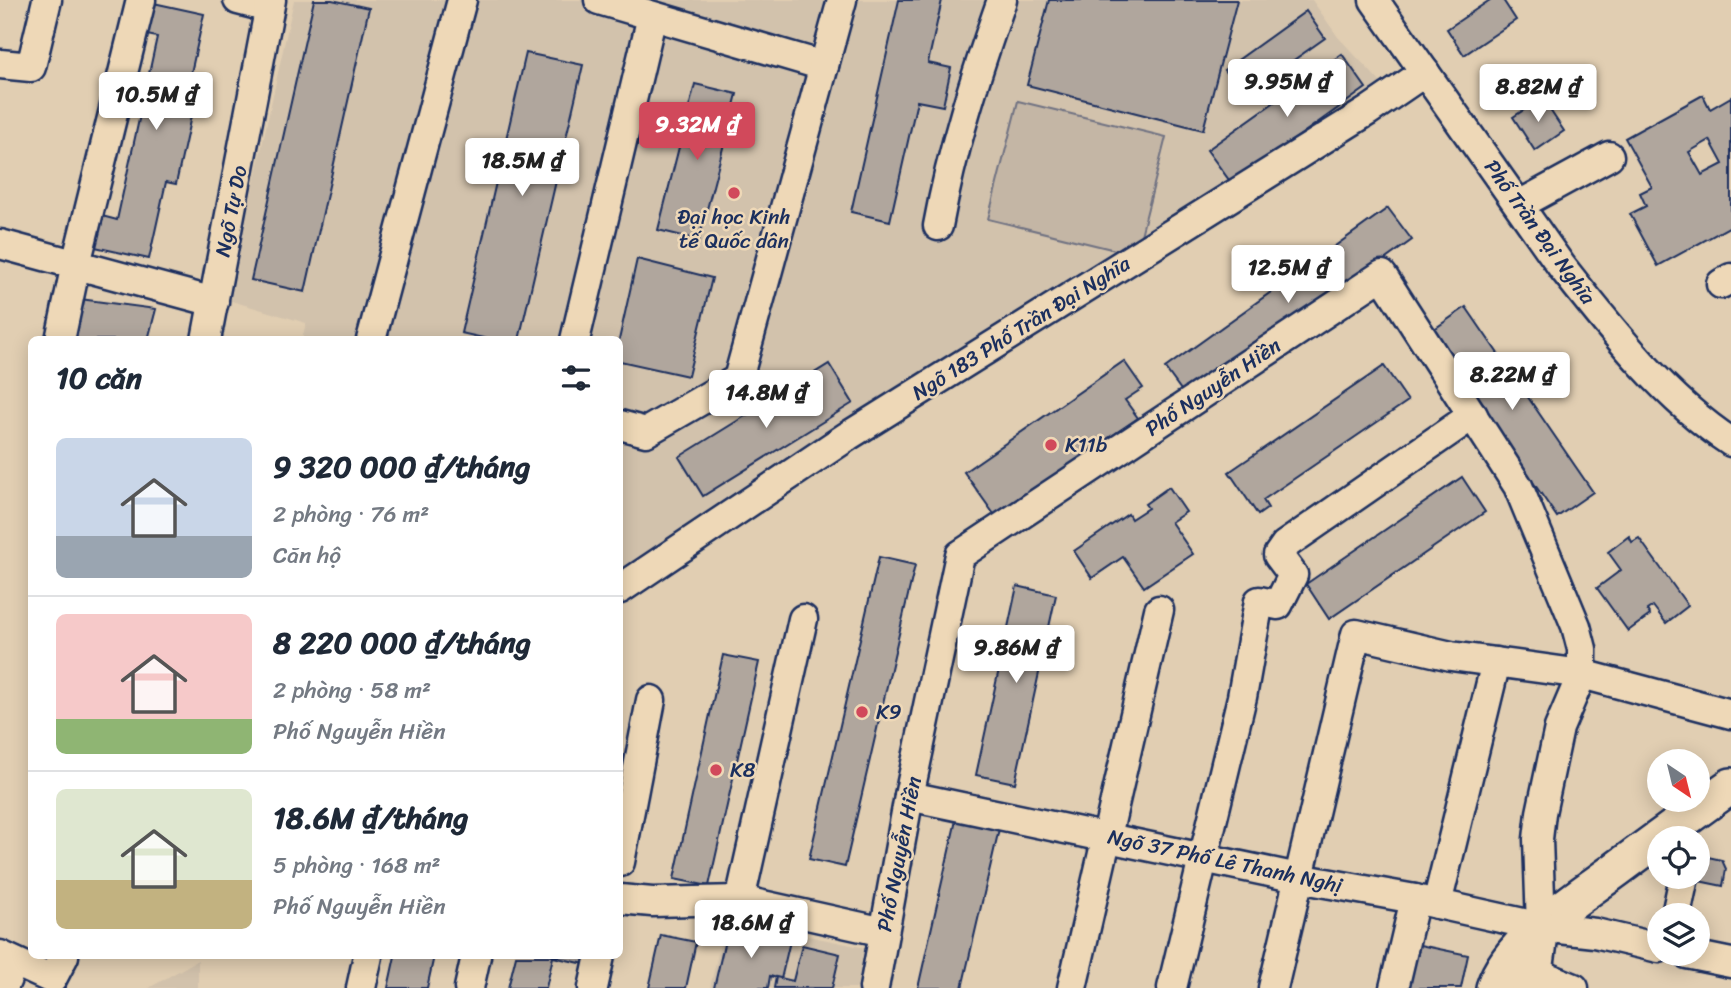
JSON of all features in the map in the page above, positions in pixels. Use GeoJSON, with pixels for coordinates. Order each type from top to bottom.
{"type":"FeatureCollection","features":[{"type":"Feature","properties":{"kind":"main road"},"geometry":{"type":"LineString","coordinates":[[1494,988],[1498,975],[1511,957],[1541,927],[1694,824],[1731,786]]}},
{"type":"Feature","properties":{"kind":"main road"},"geometry":{"type":"LineString","coordinates":[[1532,980],[1541,927]]}},
{"type":"Feature","properties":{"kind":"street"},"geometry":{"type":"LineString","coordinates":[[0,65],[31,67],[47,0]]}},
{"type":"Feature","properties":{"kind":"street"},"geometry":{"type":"LineString","coordinates":[[61,336],[141,0]]}},
{"type":"Feature","properties":{"kind":"street"},"geometry":{"type":"LineString","coordinates":[[238,0],[270,4]]}},
{"type":"Feature","properties":{"kind":"street"},"geometry":{"type":"LineString","coordinates":[[372,336],[462,0]]}},
{"type":"Feature","properties":{"kind":"street"},"geometry":{"type":"LineString","coordinates":[[599,0],[824,66]]}},
{"type":"Feature","properties":{"kind":"street"},"geometry":{"type":"LineString","coordinates":[[623,426],[646,432],[738,379],[842,0]]}},
{"type":"Feature","properties":{"kind":"street"},"geometry":{"type":"LineString","coordinates":[[938,226],[945,188],[980,63],[1002,0]]}},
{"type":"Feature","properties":{"kind":"street","name":"Phố Trần Đại Nghĩa"},"geometry":{"type":"LineString","coordinates":[[1374,0],[1562,267],[1652,373],[1713,430],[1731,442]]}},
{"type":"Feature","properties":{"kind":"street","name":"Ngõ Tự Do"},"geometry":{"type":"LineString","coordinates":[[207,336],[270,4]]}},
{"type":"Feature","properties":{"kind":"street"},"geometry":{"type":"LineString","coordinates":[[576,336],[652,16]]}},
{"type":"Feature","properties":{"kind":"street","name":"Ngõ 183 Phố Trần Đại Nghĩa"},"geometry":{"type":"LineString","coordinates":[[623,587],[848,436],[1368,111],[1424,72]]}},
{"type":"Feature","properties":{"kind":"street"},"geometry":{"type":"LineString","coordinates":[[1519,205],[1609,156]]}},
{"type":"Feature","properties":{"kind":"street"},"geometry":{"type":"LineString","coordinates":[[0,244],[214,302]]}},
{"type":"Feature","properties":{"kind":"street","name":"Phố Nguyễn Hiền"},"geometry":{"type":"LineString","coordinates":[[874,988],[909,796],[960,555],[1382,275],[1518,486],[1576,626],[1582,649],[1582,674],[1559,728],[1541,813],[1537,849],[1541,927]]}},
{"type":"Feature","properties":{"kind":"street"},"geometry":{"type":"LineString","coordinates":[[1172,988],[1242,696],[1259,601],[1278,605],[1293,575],[1278,555],[1285,545],[1473,415]]}},
{"type":"Feature","properties":{"kind":"street"},"geometry":{"type":"LineString","coordinates":[[1072,988],[1159,610]]}},
{"type":"Feature","properties":{"kind":"street"},"geometry":{"type":"LineString","coordinates":[[740,900],[803,619]]}},
{"type":"Feature","properties":{"kind":"street"},"geometry":{"type":"LineString","coordinates":[[1273,988],[1356,634],[1451,656],[1582,674],[1731,714]]}},
{"type":"Feature","properties":{"kind":"street"},"geometry":{"type":"LineString","coordinates":[[1394,988],[1426,901],[1496,662]]}},
{"type":"Feature","properties":{"kind":"street"},"geometry":{"type":"LineString","coordinates":[[623,846],[651,701]]}},
{"type":"Feature","properties":{"kind":"street","name":"Ngõ 37 Phố Lê Thanh Nghị"},"geometry":{"type":"LineString","coordinates":[[909,796],[1298,878],[1426,901],[1541,927],[1595,933],[1647,945]]}},
{"type":"Feature","properties":{"kind":"street"},"geometry":{"type":"LineString","coordinates":[[623,899],[652,902],[740,900],[884,932]]}},
{"type":"Feature","properties":{"kind":"street"},"geometry":{"type":"LineString","coordinates":[[3,988],[7,958],[52,979],[62,959]]}},
{"type":"Feature","properties":{"kind":"street"},"geometry":{"type":"LineString","coordinates":[[361,988],[367,959]]}},
{"type":"Feature","properties":{"kind":"street"},"geometry":{"type":"LineString","coordinates":[[469,988],[475,959]]}},
{"type":"Feature","properties":{"kind":"street"},"geometry":{"type":"LineString","coordinates":[[593,988],[599,959]]}},
{"type":"Feature","properties":{"kind":"street"},"geometry":{"type":"LineString","coordinates":[[1710,959],[1731,963]]}},
{"type":"Feature","properties":{"kind":"street"},"geometry":{"type":"LineString","coordinates":[[1532,980],[1574,988]]}},
{"type":"Feature","properties":{"kind":"shaded area","name":"Đại học Kinh tế Quốc dân"},"geometry":{"type":"Polygon","coordinates":[[[294,0],[1312,0],[1338,37],[1384,86],[623,576],[623,336],[303,336],[306,323],[228,300],[294,0]]]}},
{"type":"Feature","properties":{"kind":"shaded area"},"geometry":{"type":"Polygon","coordinates":[[[1018,101],[1166,137],[1136,255],[988,219],[1018,101]]]}},
{"type":"Feature","properties":{"kind":"shaded area"},"geometry":{"type":"Polygon","coordinates":[[[726,919],[870,949],[861,988],[710,988],[726,919]]]}},
{"type":"Feature","properties":{"kind":"shaded area"},"geometry":{"type":"Polygon","coordinates":[[[198,960],[198,988],[149,988],[198,960]]]}},
{"type":"Feature","properties":{"kind":"building"},"geometry":{"type":"Polygon","coordinates":[[[314,0],[332,0],[369,8],[305,292],[251,280],[314,0]]]}},
{"type":"Feature","properties":{"kind":"building"},"geometry":{"type":"Polygon","coordinates":[[[899,0],[942,0],[928,63],[951,68],[943,106],[917,101],[890,221],[851,212],[899,0]]]}},
{"type":"Feature","properties":{"kind":"building"},"geometry":{"type":"Polygon","coordinates":[[[1049,0],[1237,0],[1203,130],[1027,85],[1049,0]]]}},
{"type":"Feature","properties":{"kind":"building"},"geometry":{"type":"Polygon","coordinates":[[[1490,0],[1503,0],[1516,20],[1464,55],[1447,29],[1490,0]]]}},
{"type":"Feature","properties":{"kind":"building"},"geometry":{"type":"Polygon","coordinates":[[[149,2],[204,14],[182,114],[191,116],[176,184],[166,182],[149,259],[95,247],[102,216],[117,220],[157,37],[142,34],[149,2]]]}},
{"type":"Feature","properties":{"kind":"building"},"geometry":{"type":"Polygon","coordinates":[[[1306,11],[1325,38],[1243,96],[1224,70],[1306,11]]]}},
{"type":"Feature","properties":{"kind":"building"},"geometry":{"type":"Polygon","coordinates":[[[526,53],[583,65],[520,336],[474,336],[461,333],[526,53]]]}},
{"type":"Feature","properties":{"kind":"building"},"geometry":{"type":"Polygon","coordinates":[[[1342,54],[1366,88],[1232,184],[1207,150],[1342,54]]]}},
{"type":"Feature","properties":{"kind":"building"},"geometry":{"type":"Polygon","coordinates":[[[695,84],[737,94],[699,240],[658,230],[695,84]]]}},
{"type":"Feature","properties":{"kind":"building"},"geometry":{"type":"Polygon","coordinates":[[[1703,95],[1710,109],[1731,97],[1731,226],[1658,266],[1630,214],[1646,206],[1640,193],[1652,187],[1625,138],[1703,95]],[[1710,140],[1689,152],[1702,175],[1723,164],[1710,140]]]}},
{"type":"Feature","properties":{"kind":"building"},"geometry":{"type":"Polygon","coordinates":[[[1542,98],[1564,131],[1535,151],[1513,117],[1542,98]]]}},
{"type":"Feature","properties":{"kind":"building"},"geometry":{"type":"Polygon","coordinates":[[[1388,208],[1412,240],[1189,401],[1165,368],[1388,208]]]}},
{"type":"Feature","properties":{"kind":"building"},"geometry":{"type":"Polygon","coordinates":[[[637,259],[712,278],[688,376],[623,362],[623,336],[620,336],[637,259]]]}},
{"type":"Feature","properties":{"kind":"building"},"geometry":{"type":"Polygon","coordinates":[[[80,299],[156,309],[149,336],[72,336],[80,299]]]}},
{"type":"Feature","properties":{"kind":"building"},"geometry":{"type":"Polygon","coordinates":[[[1466,307],[1593,492],[1557,517],[1430,332],[1466,307]]]}},
{"type":"Feature","properties":{"kind":"building","name":"K11b"},"geometry":{"type":"Polygon","coordinates":[[[1124,361],[1143,388],[1125,400],[1138,418],[996,517],[964,472],[1124,361]]]}},
{"type":"Feature","properties":{"kind":"building"},"geometry":{"type":"Polygon","coordinates":[[[829,364],[853,403],[703,496],[679,457],[829,364]]]}},
{"type":"Feature","properties":{"kind":"building"},"geometry":{"type":"Polygon","coordinates":[[[1384,366],[1408,401],[1263,500],[1268,508],[1258,515],[1229,472],[1384,366]]]}},
{"type":"Feature","properties":{"kind":"building"},"geometry":{"type":"Polygon","coordinates":[[[1462,477],[1485,512],[1329,619],[1306,584],[1462,477]]]}},
{"type":"Feature","properties":{"kind":"building"},"geometry":{"type":"Polygon","coordinates":[[[1169,487],[1186,512],[1171,522],[1193,554],[1144,587],[1123,557],[1092,578],[1074,551],[1128,514],[1131,519],[1148,508],[1145,504],[1169,487]]]}},
{"type":"Feature","properties":{"kind":"building"},"geometry":{"type":"Polygon","coordinates":[[[1629,536],[1632,542],[1639,538],[1688,606],[1666,623],[1653,606],[1647,610],[1650,615],[1628,631],[1597,588],[1621,570],[1608,552],[1629,536]]]}},
{"type":"Feature","properties":{"kind":"building","name":"K9"},"geometry":{"type":"Polygon","coordinates":[[[879,557],[915,565],[845,867],[809,859],[879,557]]]}},
{"type":"Feature","properties":{"kind":"building"},"geometry":{"type":"Polygon","coordinates":[[[1017,586],[1056,595],[1015,783],[976,775],[1017,586]]]}},
{"type":"Feature","properties":{"kind":"building","name":"K8"},"geometry":{"type":"Polygon","coordinates":[[[723,655],[759,662],[709,886],[674,879],[723,655]]]}},
{"type":"Feature","properties":{"kind":"building"},"geometry":{"type":"Polygon","coordinates":[[[956,820],[999,829],[962,988],[918,988],[956,820]]]}},
{"type":"Feature","properties":{"kind":"building"},"geometry":{"type":"Polygon","coordinates":[[[1710,857],[1722,860],[1726,869],[1723,886],[1710,883],[1710,857]]]}},
{"type":"Feature","properties":{"kind":"building"},"geometry":{"type":"Polygon","coordinates":[[[728,927],[790,941],[781,979],[770,976],[768,988],[714,988],[728,927]]]}},
{"type":"Feature","properties":{"kind":"building"},"geometry":{"type":"Polygon","coordinates":[[[661,935],[696,942],[686,988],[649,988],[661,935]]]}},
{"type":"Feature","properties":{"kind":"building"},"geometry":{"type":"Polygon","coordinates":[[[1410,943],[1468,955],[1461,988],[1401,988],[1410,943]]]}},
{"type":"Feature","properties":{"kind":"building"},"geometry":{"type":"Polygon","coordinates":[[[802,945],[840,954],[832,988],[774,988],[776,977],[793,981],[802,945]]]}},
{"type":"Feature","properties":{"kind":"building"},"geometry":{"type":"Polygon","coordinates":[[[394,959],[433,959],[427,988],[388,988],[394,959]]]}},
{"type":"Feature","properties":{"kind":"building"},"geometry":{"type":"Polygon","coordinates":[[[515,959],[553,959],[546,988],[508,988],[515,959]]]}},
{"type":"Feature","properties":{"kind":"building"},"geometry":{"type":"Polygon","coordinates":[[[562,959],[595,959],[594,966],[562,959]]]}},
{"type":"Feature","properties":{"kind":"place","name":"Đại học Kinh tế Quốc dân"},"geometry":{"type":"Point","coordinates":[734,193]}},
{"type":"Feature","properties":{"kind":"place","name":"K11b"},"geometry":{"type":"Point","coordinates":[1051,445]}},
{"type":"Feature","properties":{"kind":"place","name":"K9"},"geometry":{"type":"Point","coordinates":[862,712]}},
{"type":"Feature","properties":{"kind":"place","name":"K8"},"geometry":{"type":"Point","coordinates":[716,770]}}]}
